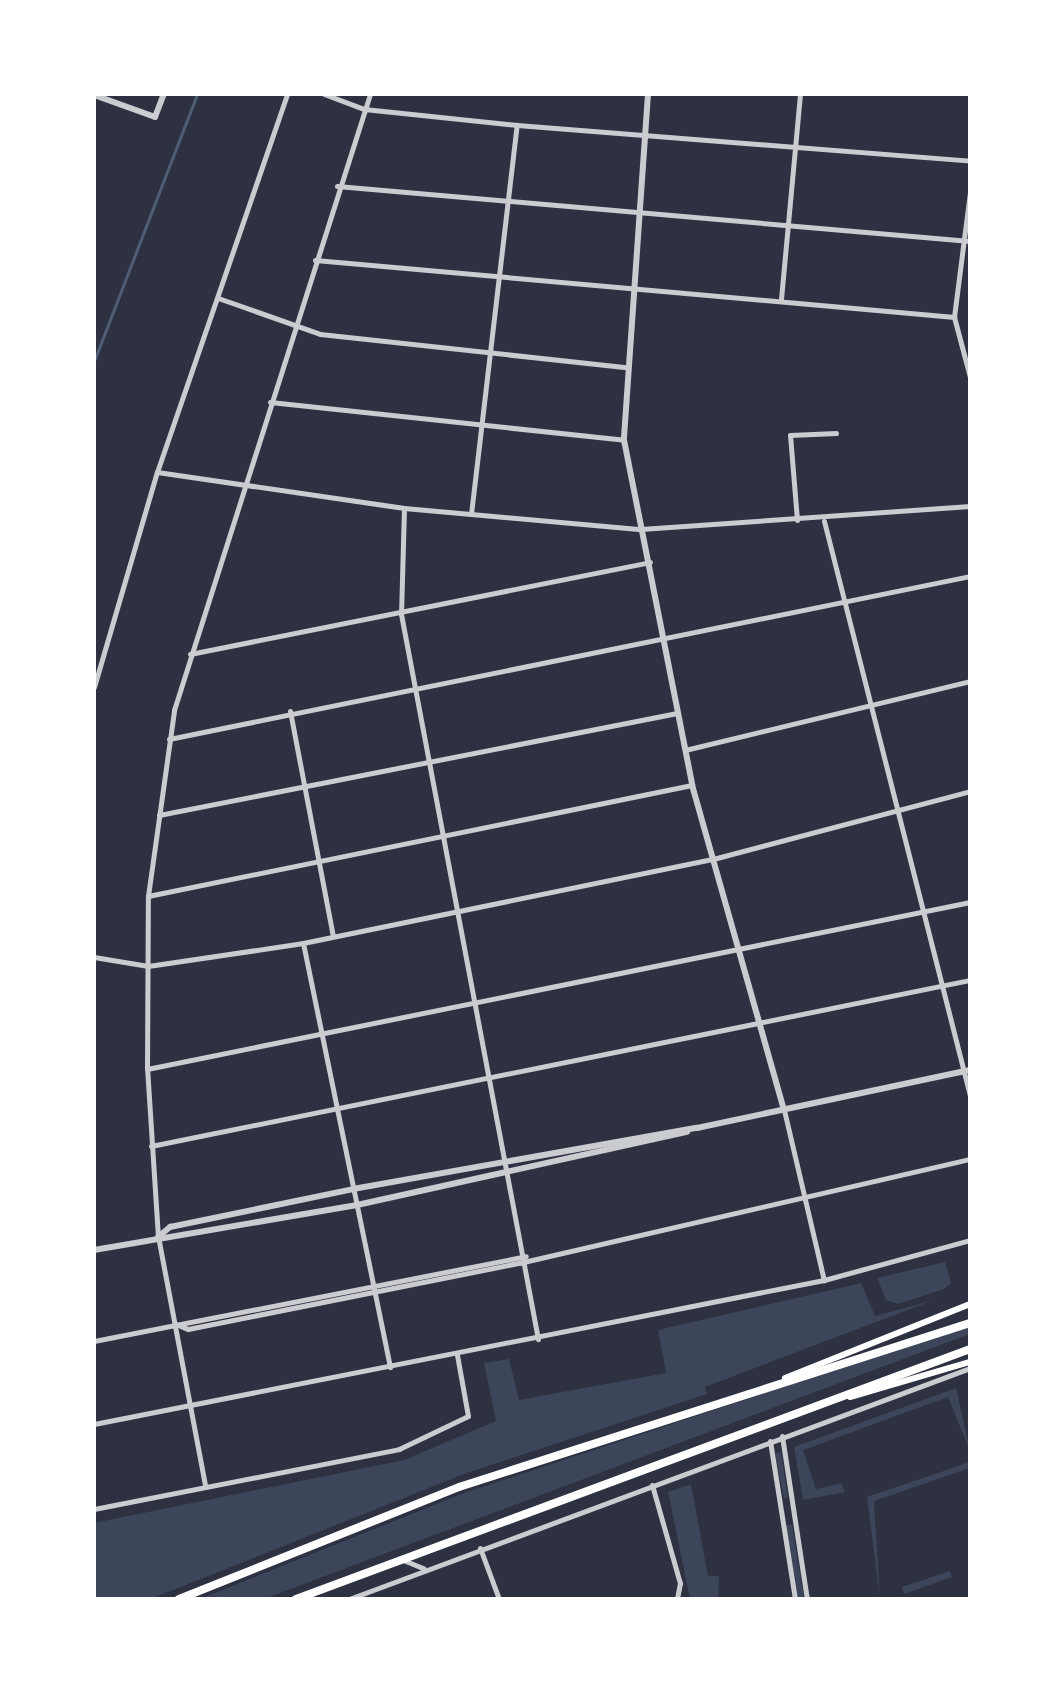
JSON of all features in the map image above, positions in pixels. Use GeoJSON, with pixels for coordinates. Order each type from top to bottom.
{"type":"FeatureCollection","features":[{"type":"Feature","properties":{"kind":"highway"},"geometry":{"type":"LineString","coordinates":[[179,1599],[459,1487],[785,1378],[970,1323]]}},
{"type":"Feature","properties":{"kind":"highway"},"geometry":{"type":"LineString","coordinates":[[296,1599],[970,1349]]}},
{"type":"Feature","properties":{"kind":"main road"},"geometry":{"type":"LineString","coordinates":[[785,1378],[970,1304]]}},
{"type":"Feature","properties":{"kind":"main road"},"geometry":{"type":"LineString","coordinates":[[778,1420],[970,1365]]}},
{"type":"Feature","properties":{"kind":"street"},"geometry":{"type":"LineString","coordinates":[[94,95],[155,117],[164,94]]}},
{"type":"Feature","properties":{"kind":"street"},"geometry":{"type":"LineString","coordinates":[[94,687],[157,472],[287,94]]}},
{"type":"Feature","properties":{"kind":"street"},"geometry":{"type":"LineString","coordinates":[[324,94],[364,109],[517,125],[970,161]]}},
{"type":"Feature","properties":{"kind":"street"},"geometry":{"type":"LineString","coordinates":[[205,1485],[158,1237],[147,1069],[148,896],[169,739],[190,654],[337,186],[370,94]]}},
{"type":"Feature","properties":{"kind":"street"},"geometry":{"type":"LineString","coordinates":[[648,94],[635,212],[624,440],[692,785],[763,1026],[824,1280]]}},
{"type":"Feature","properties":{"kind":"street"},"geometry":{"type":"LineString","coordinates":[[781,299],[800,94]]}},
{"type":"Feature","properties":{"kind":"street"},"geometry":{"type":"LineString","coordinates":[[471,514],[517,125]]}},
{"type":"Feature","properties":{"kind":"street"},"geometry":{"type":"LineString","coordinates":[[337,186],[967,241]]}},
{"type":"Feature","properties":{"kind":"street"},"geometry":{"type":"LineString","coordinates":[[970,192],[967,241],[954,317],[970,377]]}},
{"type":"Feature","properties":{"kind":"street"},"geometry":{"type":"LineString","coordinates":[[315,260],[781,299],[954,317]]}},
{"type":"Feature","properties":{"kind":"street"},"geometry":{"type":"LineString","coordinates":[[218,298],[320,334],[626,367]]}},
{"type":"Feature","properties":{"kind":"street"},"geometry":{"type":"LineString","coordinates":[[270,402],[481,429],[624,440]]}},
{"type":"Feature","properties":{"kind":"street"},"geometry":{"type":"LineString","coordinates":[[797,520],[790,435],[836,433]]}},
{"type":"Feature","properties":{"kind":"street"},"geometry":{"type":"LineString","coordinates":[[157,472],[404,508],[641,529],[824,521],[970,506]]}},
{"type":"Feature","properties":{"kind":"street"},"geometry":{"type":"LineString","coordinates":[[404,508],[401,614],[509,1159],[538,1339]]}},
{"type":"Feature","properties":{"kind":"street"},"geometry":{"type":"LineString","coordinates":[[824,521],[850,603],[899,807],[920,914],[939,988],[967,1071],[970,1096]]}},
{"type":"Feature","properties":{"kind":"street"},"geometry":{"type":"LineString","coordinates":[[190,654],[650,562]]}},
{"type":"Feature","properties":{"kind":"street"},"geometry":{"type":"LineString","coordinates":[[169,739],[290,711],[664,642],[970,576]]}},
{"type":"Feature","properties":{"kind":"street"},"geometry":{"type":"LineString","coordinates":[[684,750],[970,681]]}},
{"type":"Feature","properties":{"kind":"street"},"geometry":{"type":"LineString","coordinates":[[290,711],[333,936]]}},
{"type":"Feature","properties":{"kind":"street"},"geometry":{"type":"LineString","coordinates":[[159,815],[677,713]]}},
{"type":"Feature","properties":{"kind":"street"},"geometry":{"type":"LineString","coordinates":[[148,896],[692,785]]}},
{"type":"Feature","properties":{"kind":"street"},"geometry":{"type":"LineString","coordinates":[[94,957],[148,966],[303,943],[713,859],[899,807],[970,791]]}},
{"type":"Feature","properties":{"kind":"street"},"geometry":{"type":"LineString","coordinates":[[147,1069],[479,1006],[970,902]]}},
{"type":"Feature","properties":{"kind":"street"},"geometry":{"type":"LineString","coordinates":[[303,943],[390,1367]]}},
{"type":"Feature","properties":{"kind":"street"},"geometry":{"type":"LineString","coordinates":[[151,1146],[492,1081],[970,980]]}},
{"type":"Feature","properties":{"kind":"street"},"geometry":{"type":"LineString","coordinates":[[94,1250],[158,1237],[174,1240],[511,1174],[697,1128],[967,1071]]}},
{"type":"Feature","properties":{"kind":"street"},"geometry":{"type":"LineString","coordinates":[[158,1237],[170,1227],[353,1189],[697,1128]]}},
{"type":"Feature","properties":{"kind":"street"},"geometry":{"type":"LineString","coordinates":[[175,1323],[188,1329],[374,1293],[527,1256],[805,1199],[970,1159]]}},
{"type":"Feature","properties":{"kind":"street"},"geometry":{"type":"LineString","coordinates":[[94,1424],[457,1355],[824,1280],[970,1240]]}},
{"type":"Feature","properties":{"kind":"street"},"geometry":{"type":"LineString","coordinates":[[94,1341],[371,1281],[527,1256]]}},
{"type":"Feature","properties":{"kind":"street"},"geometry":{"type":"LineString","coordinates":[[94,1509],[399,1449],[468,1416],[457,1355]]}},
{"type":"Feature","properties":{"kind":"street"},"geometry":{"type":"LineString","coordinates":[[349,1599],[970,1365]]}},
{"type":"Feature","properties":{"kind":"street"},"geometry":{"type":"LineString","coordinates":[[782,1436],[807,1599]]}},
{"type":"Feature","properties":{"kind":"street"},"geometry":{"type":"LineString","coordinates":[[770,1441],[795,1599]]}},
{"type":"Feature","properties":{"kind":"street"},"geometry":{"type":"LineString","coordinates":[[652,1485],[680,1583],[677,1599]]}},
{"type":"Feature","properties":{"kind":"street"},"geometry":{"type":"LineString","coordinates":[[781,1512],[793,1511]]}},
{"type":"Feature","properties":{"kind":"street"},"geometry":{"type":"LineString","coordinates":[[480,1548],[499,1599]]}},
{"type":"Feature","properties":{"kind":"street"},"geometry":{"type":"LineString","coordinates":[[400,1559],[424,1569]]}},
{"type":"Feature","properties":{"kind":"shaded area"},"geometry":{"type":"Polygon","coordinates":[[[945,1262],[951,1283],[944,1289],[898,1304],[886,1300],[877,1278],[945,1262]]]}},
{"type":"Feature","properties":{"kind":"shaded area"},"geometry":{"type":"Polygon","coordinates":[[[861,1283],[875,1316],[934,1300],[705,1387],[707,1394],[464,1474],[153,1598],[94,1599],[94,1523],[404,1460],[496,1421],[484,1363],[509,1359],[519,1400],[666,1373],[658,1330],[861,1283]]]}},
{"type":"Feature","properties":{"kind":"shaded area"},"geometry":{"type":"Polygon","coordinates":[[[970,1325],[970,1334],[264,1599],[200,1599],[461,1494],[970,1325]]]}},
{"type":"Feature","properties":{"kind":"shaded area"},"geometry":{"type":"Polygon","coordinates":[[[956,1388],[970,1451],[948,1397],[803,1450],[816,1489],[841,1483],[845,1492],[803,1500],[794,1447],[956,1388]]]}},
{"type":"Feature","properties":{"kind":"shaded area"},"geometry":{"type":"Polygon","coordinates":[[[781,1452],[788,1497],[784,1499],[775,1453],[781,1452]]]}},
{"type":"Feature","properties":{"kind":"shaded area"},"geometry":{"type":"Polygon","coordinates":[[[970,1462],[970,1468],[874,1501],[880,1599],[867,1497],[970,1462]]]}},
{"type":"Feature","properties":{"kind":"shaded area"},"geometry":{"type":"Polygon","coordinates":[[[691,1484],[708,1576],[719,1576],[718,1599],[690,1599],[668,1492],[691,1484]]]}},
{"type":"Feature","properties":{"kind":"shaded area"},"geometry":{"type":"Polygon","coordinates":[[[786,1525],[792,1525],[804,1599],[798,1599],[786,1525]]]}},
{"type":"Feature","properties":{"kind":"shaded area"},"geometry":{"type":"Polygon","coordinates":[[[950,1571],[952,1577],[904,1594],[902,1587],[950,1571]]]}},
{"type":"Feature","properties":{"kind":"waterway"},"geometry":{"type":"LineString","coordinates":[[94,361],[197,94]]}}]}
